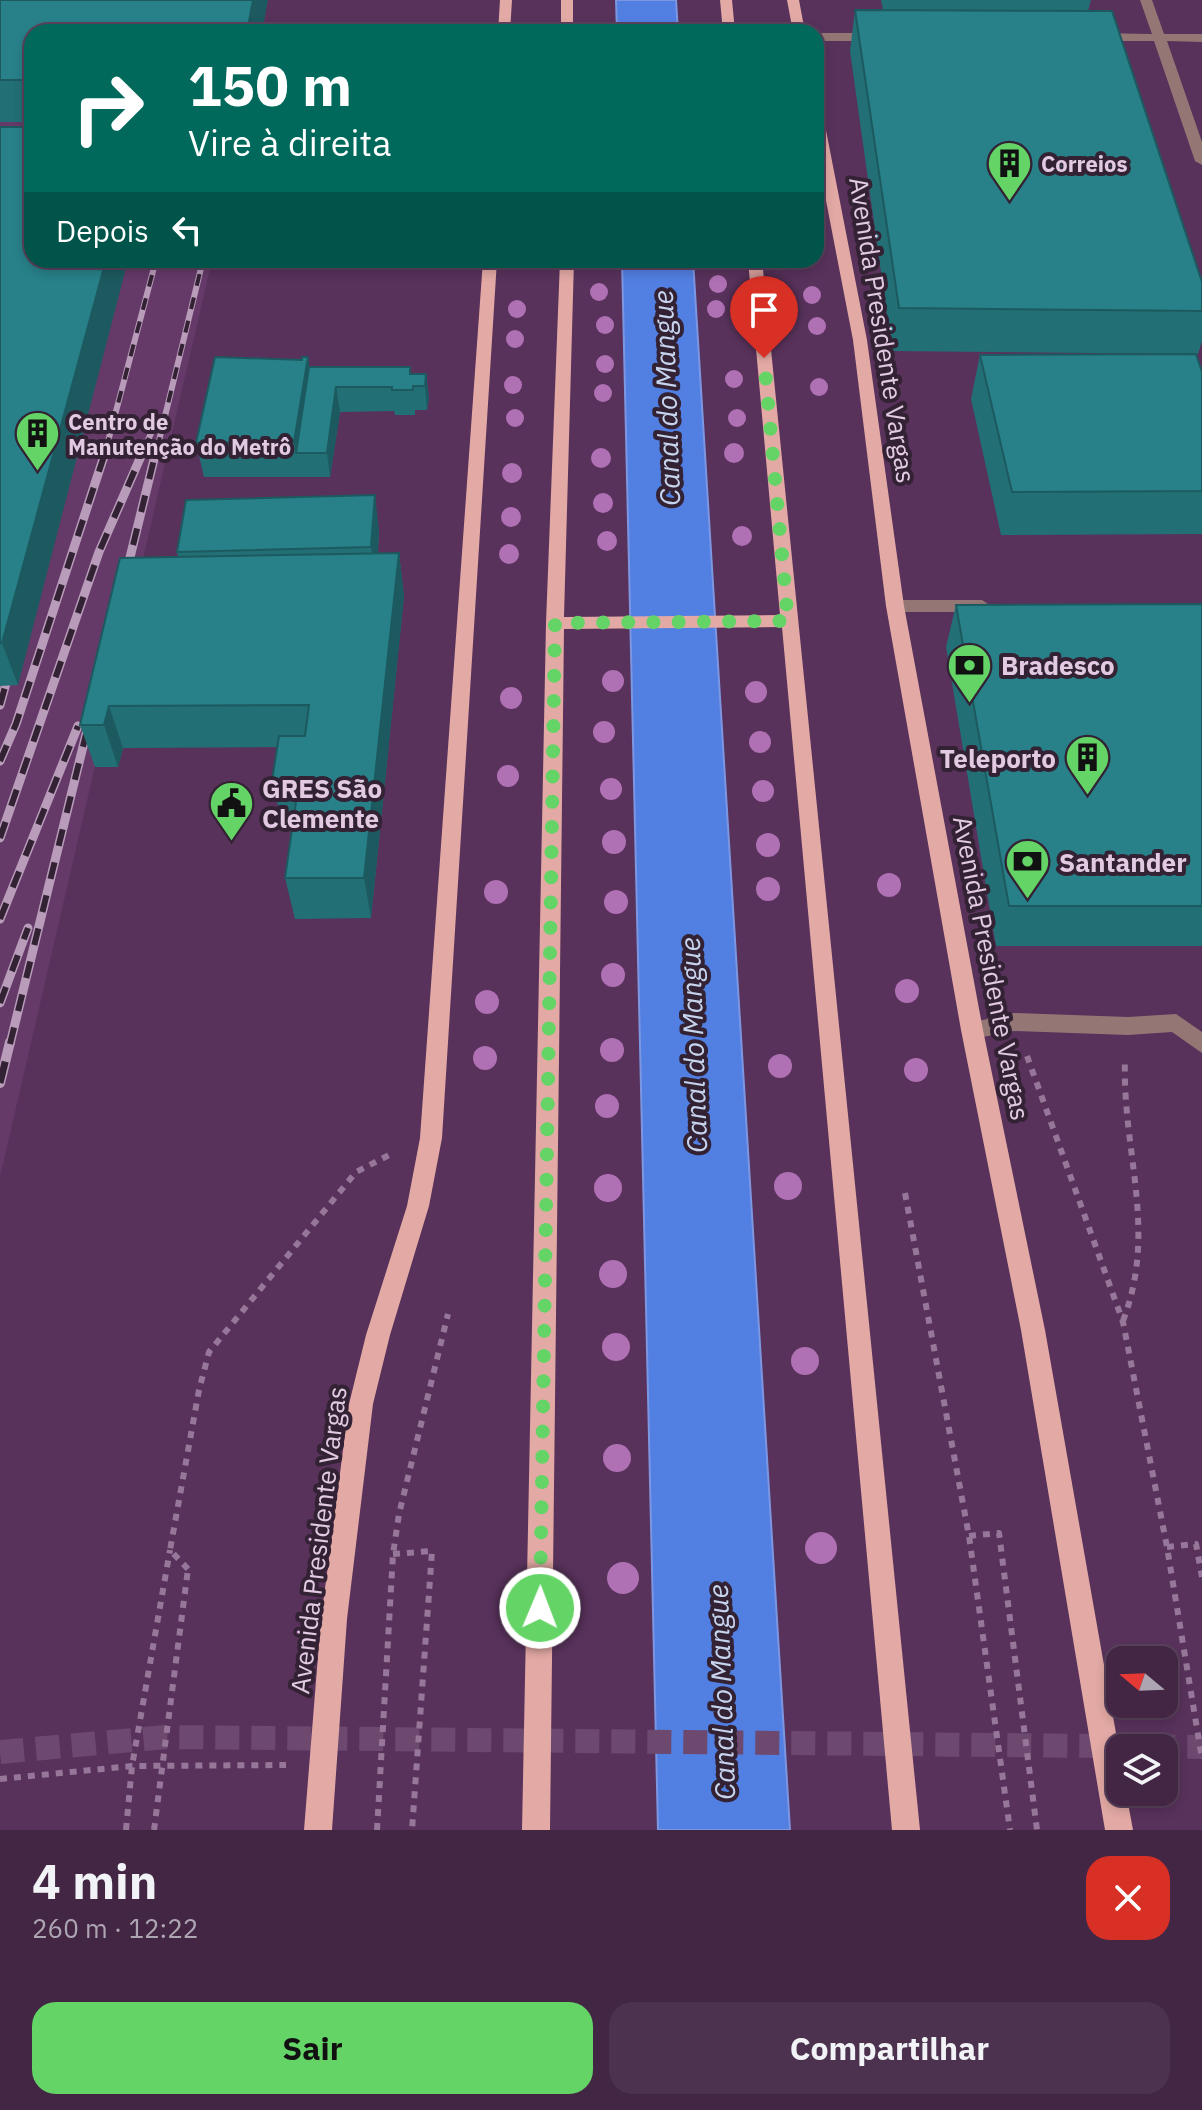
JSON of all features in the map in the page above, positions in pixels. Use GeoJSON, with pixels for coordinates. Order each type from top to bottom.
{"type":"FeatureCollection","features":[{"type":"Feature","properties":{"kind":"main road"},"geometry":{"type":"LineString","coordinates":[[504,24],[506,0]]}},
{"type":"Feature","properties":{"kind":"main road"},"geometry":{"type":"LineString","coordinates":[[567,0],[567,24]]}},
{"type":"Feature","properties":{"kind":"main road"},"geometry":{"type":"LineString","coordinates":[[726,0],[728,24]]}},
{"type":"Feature","properties":{"kind":"main road"},"geometry":{"type":"LineString","coordinates":[[793,0],[798,24]]}},
{"type":"Feature","properties":{"kind":"main road","name":"Avenida Presidente Vargas"},"geometry":{"type":"LineString","coordinates":[[824,156],[860,340],[895,606],[972,1030],[1033,1330],[1119,1830]]}},
{"type":"Feature","properties":{"kind":"main road","name":"Avenida Presidente Vargas"},"geometry":{"type":"LineString","coordinates":[[318,1830],[334,1619],[361,1404],[378,1335],[418,1206],[431,1138],[489,268]]}},
{"type":"Feature","properties":{"kind":"main road"},"geometry":{"type":"LineString","coordinates":[[536,1830],[555,623],[567,268]]}},
{"type":"Feature","properties":{"kind":"main road"},"geometry":{"type":"LineString","coordinates":[[756,268],[906,1830]]}},
{"type":"Feature","properties":{"kind":"main road"},"geometry":{"type":"LineString","coordinates":[[759,299],[767,268]]}},
{"type":"Feature","properties":{"kind":"main road"},"geometry":{"type":"LineString","coordinates":[[555,623],[788,621]]}},
{"type":"Feature","properties":{"kind":"street"},"geometry":{"type":"LineString","coordinates":[[1146,0],[1202,161]]}},
{"type":"Feature","properties":{"kind":"street"},"geometry":{"type":"LineString","coordinates":[[824,37],[894,37]]}},
{"type":"Feature","properties":{"kind":"street"},"geometry":{"type":"LineString","coordinates":[[1081,37],[1202,38]]}},
{"type":"Feature","properties":{"kind":"street"},"geometry":{"type":"LineString","coordinates":[[895,606],[1002,606]]}},
{"type":"Feature","properties":{"kind":"street"},"geometry":{"type":"LineString","coordinates":[[972,1030],[1014,1022],[1128,1026],[1176,1023],[1202,1044]]}},
{"type":"Feature","properties":{"kind":"path"},"geometry":{"type":"LineString","coordinates":[[1014,1022],[1123,1322],[1167,1547],[1202,1759]]}},
{"type":"Feature","properties":{"kind":"path"},"geometry":{"type":"LineString","coordinates":[[1123,1322],[1133,1301],[1140,1274],[1137,1192],[1124,1095],[1128,1026]]}},
{"type":"Feature","properties":{"kind":"path"},"geometry":{"type":"LineString","coordinates":[[126,1830],[132,1766],[199,1390],[209,1352],[356,1172],[378,1159],[431,1138]]}},
{"type":"Feature","properties":{"kind":"path"},"geometry":{"type":"LineString","coordinates":[[905,1193],[969,1536],[1010,1830]]}},
{"type":"Feature","properties":{"kind":"path"},"geometry":{"type":"LineString","coordinates":[[377,1830],[393,1554],[399,1514],[448,1314]]}},
{"type":"Feature","properties":{"kind":"path"},"geometry":{"type":"LineString","coordinates":[[969,1536],[999,1533],[1037,1830]]}},
{"type":"Feature","properties":{"kind":"path"},"geometry":{"type":"LineString","coordinates":[[1167,1547],[1196,1544],[1202,1577]]}},
{"type":"Feature","properties":{"kind":"path"},"geometry":{"type":"LineString","coordinates":[[154,1830],[188,1569],[170,1550]]}},
{"type":"Feature","properties":{"kind":"path"},"geometry":{"type":"LineString","coordinates":[[393,1554],[432,1551],[412,1830]]}},
{"type":"Feature","properties":{"kind":"path"},"geometry":{"type":"LineString","coordinates":[[0,1779],[132,1766],[324,1765]]}},
{"type":"Feature","properties":{"kind":"shaded area"},"geometry":{"type":"Polygon","coordinates":[[[0,0],[268,0],[264,24],[24,24],[24,268],[210,268],[0,1177],[0,0]]]}},
{"type":"Feature","properties":{"kind":"water"},"geometry":{"type":"Polygon","coordinates":[[[616,0],[676,0],[678,24],[617,24],[616,0]]]}},
{"type":"Feature","properties":{"kind":"water","name":"Canal do Mangue"},"geometry":{"type":"Polygon","coordinates":[[[622,268],[693,268],[790,1830],[658,1830],[622,268]]]}},
{"type":"Feature","properties":{"kind":"building"},"geometry":{"type":"Polygon","coordinates":[[[0,0],[253,0],[248,24],[24,24],[24,80],[0,80],[0,0]]]}},
{"type":"Feature","properties":{"kind":"building","name":"Correios"},"geometry":{"type":"Polygon","coordinates":[[[855,10],[1112,11],[1202,282],[1202,311],[899,308],[855,10]]]}},
{"type":"Feature","properties":{"kind":"building","name":"Centro de Manutenção do Metrô"},"geometry":{"type":"Polygon","coordinates":[[[0,127],[24,127],[24,268],[104,268],[0,643],[0,127]]]}},
{"type":"Feature","properties":{"kind":"building"},"geometry":{"type":"Polygon","coordinates":[[[1196,354],[1202,372],[1202,491],[1012,492],[980,355],[1196,354]]]}},
{"type":"Feature","properties":{"kind":"building"},"geometry":{"type":"Polygon","coordinates":[[[215,357],[302,360],[302,357],[308,357],[294,442],[196,443],[215,357]]]}},
{"type":"Feature","properties":{"kind":"building"},"geometry":{"type":"Polygon","coordinates":[[[309,367],[410,367],[410,374],[426,374],[425,386],[413,386],[413,390],[336,387],[327,453],[296,453],[309,367]]]}},
{"type":"Feature","properties":{"kind":"building"},"geometry":{"type":"Polygon","coordinates":[[[375,495],[371,547],[177,552],[186,500],[375,495]]]}},
{"type":"Feature","properties":{"kind":"building"},"geometry":{"type":"Polygon","coordinates":[[[399,553],[364,878],[285,878],[299,781],[272,781],[279,736],[305,736],[309,705],[109,706],[104,725],[80,725],[120,558],[399,553]]]}},
{"type":"Feature","properties":{"kind":"building","name":"Teleporto"},"geometry":{"type":"Polygon","coordinates":[[[1202,604],[1202,906],[1009,906],[956,605],[1202,604]]]}},
{"type":"Feature","properties":{"kind":"tunnel"},"geometry":{"type":"LineString","coordinates":[[0,1752],[166,1737],[1202,1747]]}},
{"type":"Feature","properties":{"kind":"railway"},"geometry":{"type":"LineString","coordinates":[[106,449],[154,268]]}},
{"type":"Feature","properties":{"kind":"railway"},"geometry":{"type":"LineString","coordinates":[[157,449],[201,268]]}},
{"type":"Feature","properties":{"kind":"railway"},"geometry":{"type":"LineString","coordinates":[[144,449],[156,422]]}},
{"type":"Feature","properties":{"kind":"railway"},"geometry":{"type":"LineString","coordinates":[[0,761],[16,724],[107,447]]}},
{"type":"Feature","properties":{"kind":"railway"},"geometry":{"type":"LineString","coordinates":[[0,838],[99,552],[145,447]]}},
{"type":"Feature","properties":{"kind":"railway"},"geometry":{"type":"LineString","coordinates":[[125,578],[157,447]]}},
{"type":"Feature","properties":{"kind":"railway"},"geometry":{"type":"LineString","coordinates":[[0,705],[11,665]]}},
{"type":"Feature","properties":{"kind":"railway"},"geometry":{"type":"LineString","coordinates":[[10,1044],[90,718]]}},
{"type":"Feature","properties":{"kind":"railway"},"geometry":{"type":"LineString","coordinates":[[0,919],[78,726]]}},
{"type":"Feature","properties":{"kind":"railway"},"geometry":{"type":"LineString","coordinates":[[0,1003],[28,928]]}},
{"type":"Feature","properties":{"kind":"railway"},"geometry":{"type":"LineString","coordinates":[[0,1083],[10,1042]]}},
{"type":"Feature","properties":{"kind":"place","name":"Correios"},"geometry":{"type":"Point","coordinates":[1010,202]}},
{"type":"Feature","properties":{"kind":"place","name":"Centro de Manutenção do Metrô"},"geometry":{"type":"Point","coordinates":[37,473]}},
{"type":"Feature","properties":{"kind":"place","name":"Bradesco"},"geometry":{"type":"Point","coordinates":[970,704]}},
{"type":"Feature","properties":{"kind":"place","name":"Teleporto"},"geometry":{"type":"Point","coordinates":[1087,797]}},
{"type":"Feature","properties":{"kind":"place","name":"GRES São Clemente"},"geometry":{"type":"Point","coordinates":[231,842]}},
{"type":"Feature","properties":{"kind":"place","name":"Santander"},"geometry":{"type":"Point","coordinates":[1028,901]}},
{"type":"Feature","properties":{"kind":"route"},"geometry":{"type":"LineString","coordinates":[[540,1608],[555,623],[788,621],[764,358]]}}]}
